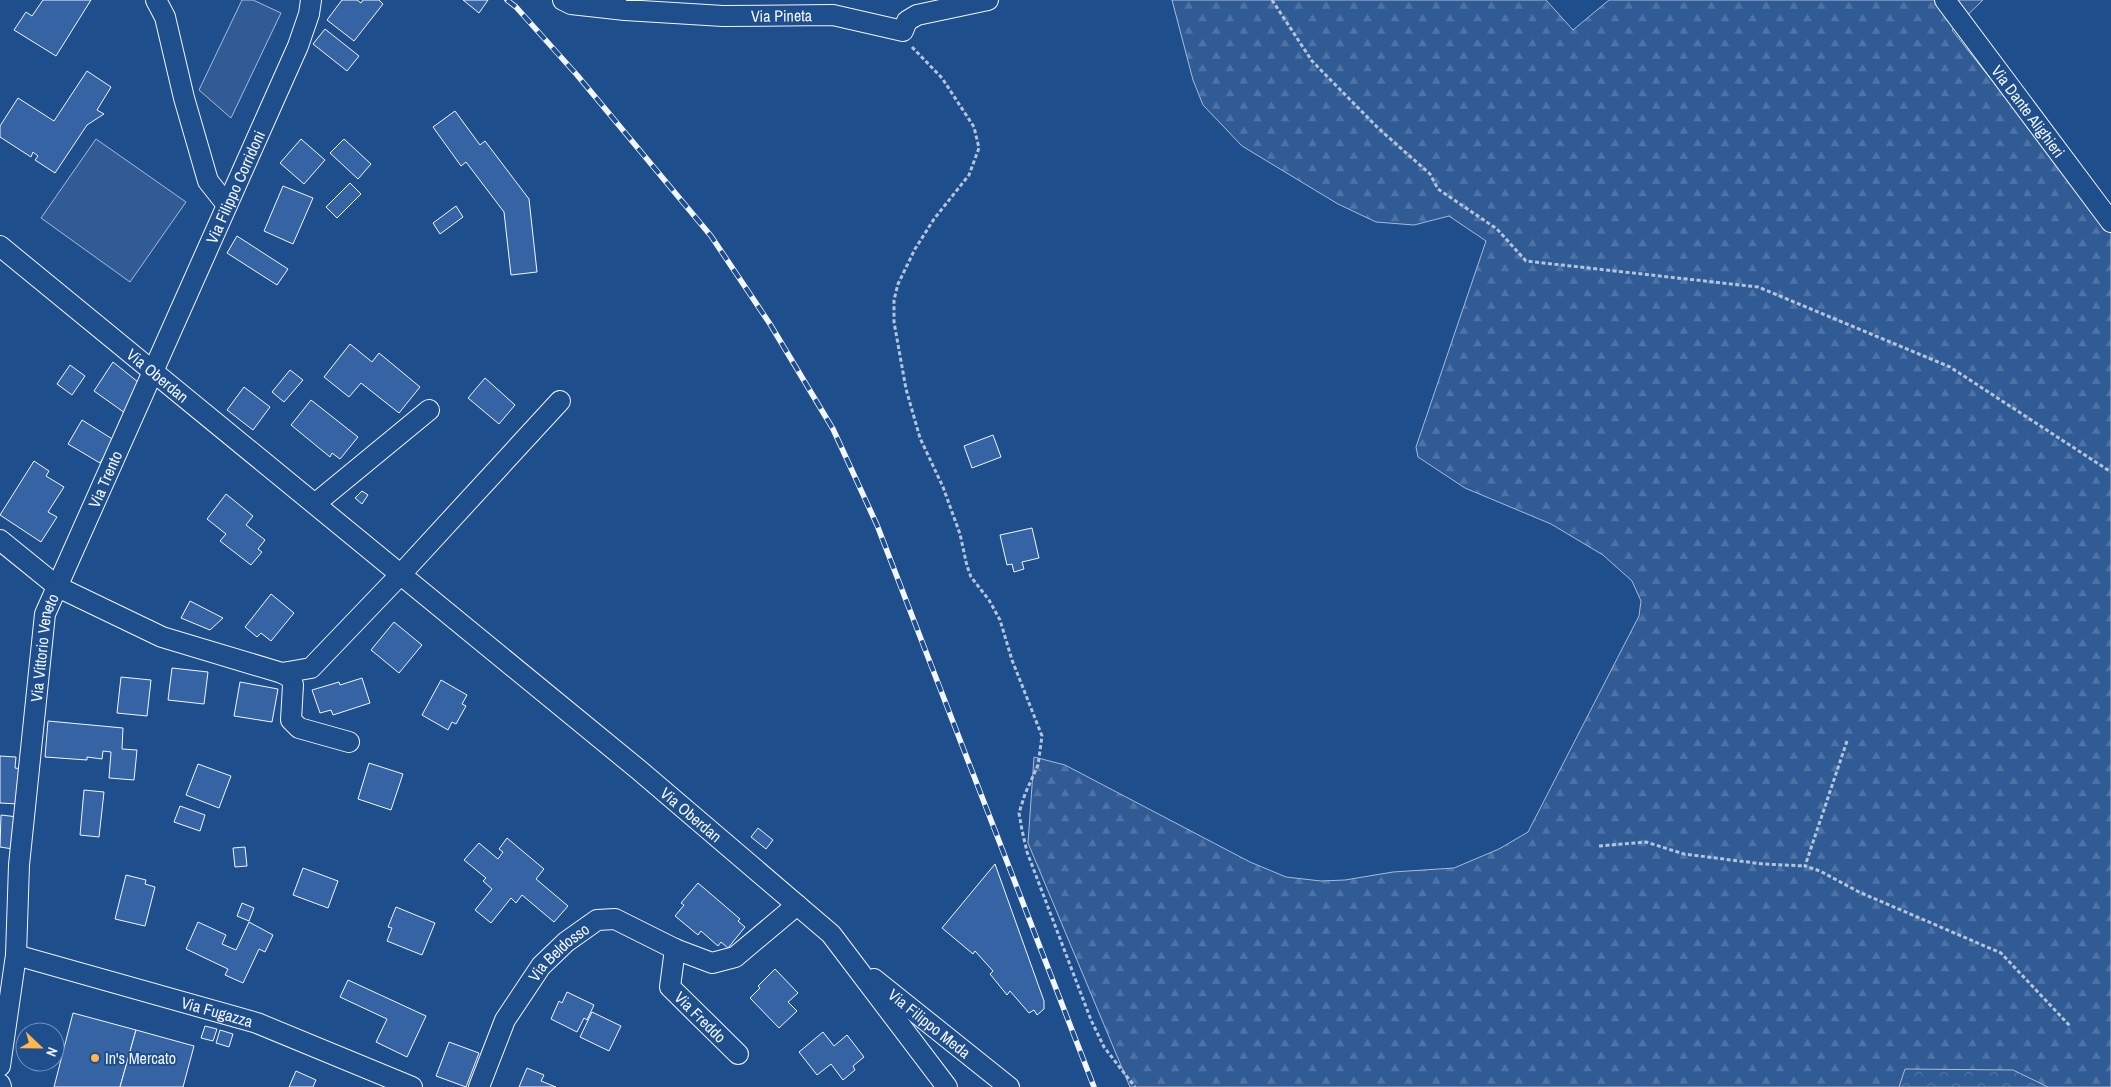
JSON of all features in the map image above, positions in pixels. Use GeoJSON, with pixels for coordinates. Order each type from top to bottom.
{"type":"FeatureCollection","features":[{"type":"Feature","properties":{"kind":"street"},"geometry":{"type":"LineString","coordinates":[[156,0],[164,17],[184,98],[208,181],[228,205]]}},
{"type":"Feature","properties":{"kind":"street","name":"Via Filippo Corridoni"},"geometry":{"type":"LineString","coordinates":[[154,370],[298,46],[309,14],[311,0]]}},
{"type":"Feature","properties":{"kind":"street","name":"Via Pineta"},"geometry":{"type":"LineString","coordinates":[[563,0],[570,4],[625,10],[724,16],[833,14],[903,32]]}},
{"type":"Feature","properties":{"kind":"street"},"geometry":{"type":"LineString","coordinates":[[903,32],[907,21],[917,15],[988,0]]}},
{"type":"Feature","properties":{"kind":"street","name":"Via Dante Alighieri"},"geometry":{"type":"LineString","coordinates":[[1946,0],[2111,222]]}},
{"type":"Feature","properties":{"kind":"street","name":"Via Oberdan"},"geometry":{"type":"LineString","coordinates":[[0,246],[154,370],[639,770],[831,934],[947,1087]]}},
{"type":"Feature","properties":{"kind":"street","name":"Via Trento"},"geometry":{"type":"LineString","coordinates":[[58,587],[154,370]]}},
{"type":"Feature","properties":{"kind":"street"},"geometry":{"type":"LineString","coordinates":[[282,673],[311,668],[401,574],[560,401]]}},
{"type":"Feature","properties":{"kind":"street"},"geometry":{"type":"LineString","coordinates":[[316,504],[429,410]]}},
{"type":"Feature","properties":{"kind":"street"},"geometry":{"type":"LineString","coordinates":[[0,540],[58,587]]}},
{"type":"Feature","properties":{"kind":"street","name":"Via Vittorio Veneto"},"geometry":{"type":"LineString","coordinates":[[0,1066],[16,955],[19,865],[45,614],[58,587],[162,637],[282,673]]}},
{"type":"Feature","properties":{"kind":"street"},"geometry":{"type":"LineString","coordinates":[[282,673],[291,678],[293,685],[291,720],[299,728],[349,742]]}},
{"type":"Feature","properties":{"kind":"street","name":"Via Beldosso"},"geometry":{"type":"LineString","coordinates":[[479,1087],[505,1020],[541,966],[574,936],[598,920],[615,918],[675,949],[712,963],[735,956],[797,905]]}},
{"type":"Feature","properties":{"kind":"street","name":"Via Freddo"},"geometry":{"type":"LineString","coordinates":[[675,949],[670,987],[738,1054]]}},
{"type":"Feature","properties":{"kind":"street","name":"Via Fugazza"},"geometry":{"type":"LineString","coordinates":[[16,955],[257,1023],[412,1087]]}},
{"type":"Feature","properties":{"kind":"street","name":"Via Filippo Meda"},"geometry":{"type":"LineString","coordinates":[[851,960],[1009,1087]]}},
{"type":"Feature","properties":{"kind":"path"},"geometry":{"type":"LineString","coordinates":[[1272,0],[1312,61],[1378,128],[1430,174],[1438,189],[1497,230],[1526,261],[1758,287],[1950,367],[2111,472]]}},
{"type":"Feature","properties":{"kind":"path"},"geometry":{"type":"LineString","coordinates":[[903,32],[908,43],[942,78],[974,127],[979,148],[969,175],[934,220],[915,249],[898,284],[894,300],[894,322],[906,389],[920,438],[943,487],[960,534],[971,577],[989,600],[1000,620],[1012,660],[1042,736],[1038,765],[1019,813],[1027,852],[1091,1020],[1104,1047],[1135,1087]]}},
{"type":"Feature","properties":{"kind":"path"},"geometry":{"type":"LineString","coordinates":[[1805,866],[1847,741]]}},
{"type":"Feature","properties":{"kind":"path"},"geometry":{"type":"LineString","coordinates":[[1599,846],[1646,842],[1684,854],[1763,864],[1805,866],[1859,892],[2001,953],[2070,1026]]}},
{"type":"Feature","properties":{"kind":"shaded area"},"geometry":{"type":"Polygon","coordinates":[[[242,0],[253,0],[281,13],[231,118],[199,90],[242,0]]]}},
{"type":"Feature","properties":{"kind":"shaded area"},"geometry":{"type":"Polygon","coordinates":[[[96,139],[186,202],[130,282],[41,218],[96,139]]]}},
{"type":"Feature","properties":{"kind":"green space"},"geometry":{"type":"Polygon","coordinates":[[[1172,0],[1546,0],[1573,30],[1609,0],[1983,0],[1952,30],[2111,231],[2111,1087],[1130,1087],[1028,843],[1034,757],[1065,765],[1250,862],[1286,877],[1321,881],[1345,880],[1393,872],[1454,868],[1499,849],[1528,832],[1639,616],[1641,601],[1632,581],[1603,555],[1551,524],[1465,488],[1418,457],[1416,447],[1486,241],[1449,216],[1414,225],[1376,222],[1338,204],[1242,146],[1203,105],[1193,80],[1172,0]]]}},
{"type":"Feature","properties":{"kind":"green space"},"geometry":{"type":"Polygon","coordinates":[[[1905,1069],[2013,1070],[2048,1087],[1899,1087],[1905,1069]]]}},
{"type":"Feature","properties":{"kind":"building"},"geometry":{"type":"Polygon","coordinates":[[[43,0],[91,0],[56,56],[14,30],[26,12],[32,16],[43,0]]]}},
{"type":"Feature","properties":{"kind":"building"},"geometry":{"type":"Polygon","coordinates":[[[342,0],[357,0],[361,3],[363,0],[379,0],[383,4],[354,41],[327,20],[342,0]]]}},
{"type":"Feature","properties":{"kind":"building"},"geometry":{"type":"Polygon","coordinates":[[[463,0],[488,0],[479,13],[463,0]]]}},
{"type":"Feature","properties":{"kind":"building"},"geometry":{"type":"Polygon","coordinates":[[[325,29],[359,56],[347,71],[313,44],[325,29]]]}},
{"type":"Feature","properties":{"kind":"building"},"geometry":{"type":"Polygon","coordinates":[[[87,71],[111,87],[97,110],[104,114],[87,125],[55,173],[35,160],[38,156],[33,152],[31,157],[0,137],[0,126],[18,98],[54,121],[87,71]]]}},
{"type":"Feature","properties":{"kind":"building"},"geometry":{"type":"Polygon","coordinates":[[[455,111],[480,145],[485,141],[529,199],[537,272],[511,275],[504,212],[466,162],[461,166],[433,127],[455,111]]]}},
{"type":"Feature","properties":{"kind":"building"},"geometry":{"type":"Polygon","coordinates":[[[301,139],[325,160],[304,184],[280,163],[301,139]]]}},
{"type":"Feature","properties":{"kind":"building"},"geometry":{"type":"Polygon","coordinates":[[[344,139],[371,164],[358,179],[330,153],[344,139]]]}},
{"type":"Feature","properties":{"kind":"building"},"geometry":{"type":"Polygon","coordinates":[[[350,183],[361,194],[337,218],[326,207],[350,183]]]}},
{"type":"Feature","properties":{"kind":"building"},"geometry":{"type":"Polygon","coordinates":[[[283,186],[313,198],[293,244],[264,231],[283,186]]]}},
{"type":"Feature","properties":{"kind":"building"},"geometry":{"type":"Polygon","coordinates":[[[456,206],[463,217],[440,234],[433,223],[456,206]]]}},
{"type":"Feature","properties":{"kind":"building"},"geometry":{"type":"Polygon","coordinates":[[[237,236],[288,269],[277,285],[227,253],[237,236]]]}},
{"type":"Feature","properties":{"kind":"building"},"geometry":{"type":"Polygon","coordinates":[[[350,344],[372,362],[379,353],[420,387],[399,413],[361,383],[349,397],[324,377],[350,344]]]}},
{"type":"Feature","properties":{"kind":"building"},"geometry":{"type":"Polygon","coordinates":[[[113,362],[138,382],[125,413],[94,391],[113,362]]]}},
{"type":"Feature","properties":{"kind":"building"},"geometry":{"type":"Polygon","coordinates":[[[70,365],[85,376],[72,395],[57,384],[70,365]]]}},
{"type":"Feature","properties":{"kind":"building"},"geometry":{"type":"Polygon","coordinates":[[[290,370],[303,380],[284,402],[272,392],[290,370]]]}},
{"type":"Feature","properties":{"kind":"building"},"geometry":{"type":"Polygon","coordinates":[[[485,378],[515,405],[499,424],[468,398],[485,378]]]}},
{"type":"Feature","properties":{"kind":"building"},"geometry":{"type":"Polygon","coordinates":[[[244,387],[270,407],[253,430],[227,410],[244,387]]]}},
{"type":"Feature","properties":{"kind":"building"},"geometry":{"type":"Polygon","coordinates":[[[311,400],[358,437],[340,459],[332,453],[330,457],[291,425],[311,400]]]}},
{"type":"Feature","properties":{"kind":"building"},"geometry":{"type":"Polygon","coordinates":[[[82,420],[114,440],[100,463],[68,444],[82,420]]]}},
{"type":"Feature","properties":{"kind":"building"},"geometry":{"type":"Polygon","coordinates":[[[993,435],[1001,457],[972,468],[964,446],[993,435]]]}},
{"type":"Feature","properties":{"kind":"building"},"geometry":{"type":"Polygon","coordinates":[[[34,461],[49,471],[46,476],[64,487],[48,512],[57,517],[41,542],[0,515],[34,461]]]}},
{"type":"Feature","properties":{"kind":"building"},"geometry":{"type":"Polygon","coordinates":[[[362,491],[368,495],[362,504],[355,498],[362,491]]]}},
{"type":"Feature","properties":{"kind":"building"},"geometry":{"type":"Polygon","coordinates":[[[226,494],[253,516],[246,525],[265,540],[258,549],[262,552],[251,565],[220,541],[226,534],[207,519],[226,494]]]}},
{"type":"Feature","properties":{"kind":"building"},"geometry":{"type":"Polygon","coordinates":[[[1032,528],[1039,558],[1022,562],[1024,569],[1014,572],[1012,564],[1007,565],[1000,535],[1032,528]]]}},
{"type":"Feature","properties":{"kind":"building"},"geometry":{"type":"Polygon","coordinates":[[[271,594],[294,613],[271,641],[261,633],[257,637],[245,627],[271,594]]]}},
{"type":"Feature","properties":{"kind":"building"},"geometry":{"type":"Polygon","coordinates":[[[190,601],[223,618],[210,630],[181,618],[190,601]]]}},
{"type":"Feature","properties":{"kind":"building"},"geometry":{"type":"Polygon","coordinates":[[[394,622],[422,645],[399,673],[371,650],[394,622]]]}},
{"type":"Feature","properties":{"kind":"building"},"geometry":{"type":"Polygon","coordinates":[[[172,668],[208,672],[204,704],[168,700],[172,668]]]}},
{"type":"Feature","properties":{"kind":"building"},"geometry":{"type":"Polygon","coordinates":[[[121,677],[151,680],[147,716],[117,713],[121,677]]]}},
{"type":"Feature","properties":{"kind":"building"},"geometry":{"type":"Polygon","coordinates":[[[362,678],[370,703],[333,715],[331,710],[320,713],[312,690],[339,682],[340,685],[362,678]]]}},
{"type":"Feature","properties":{"kind":"building"},"geometry":{"type":"Polygon","coordinates":[[[441,680],[467,695],[462,704],[466,706],[456,724],[452,722],[448,730],[422,715],[441,680]]]}},
{"type":"Feature","properties":{"kind":"building"},"geometry":{"type":"Polygon","coordinates":[[[240,682],[278,689],[272,722],[234,716],[240,682]]]}},
{"type":"Feature","properties":{"kind":"building"},"geometry":{"type":"Polygon","coordinates":[[[48,721],[123,728],[122,749],[137,750],[134,780],[109,778],[111,752],[103,751],[102,759],[87,757],[87,760],[45,757],[48,721]]]}},
{"type":"Feature","properties":{"kind":"building"},"geometry":{"type":"Polygon","coordinates":[[[0,756],[16,757],[15,768],[22,769],[18,804],[0,803],[0,756]]]}},
{"type":"Feature","properties":{"kind":"building"},"geometry":{"type":"Polygon","coordinates":[[[369,763],[403,774],[391,810],[358,799],[369,763]]]}},
{"type":"Feature","properties":{"kind":"building"},"geometry":{"type":"Polygon","coordinates":[[[198,764],[231,776],[219,808],[186,795],[198,764]]]}},
{"type":"Feature","properties":{"kind":"building"},"geometry":{"type":"Polygon","coordinates":[[[84,790],[104,792],[99,837],[80,835],[84,790]]]}},
{"type":"Feature","properties":{"kind":"building"},"geometry":{"type":"Polygon","coordinates":[[[180,806],[205,815],[200,831],[174,822],[180,806]]]}},
{"type":"Feature","properties":{"kind":"building"},"geometry":{"type":"Polygon","coordinates":[[[1,815],[18,817],[13,849],[0,847],[1,815]]]}},
{"type":"Feature","properties":{"kind":"building"},"geometry":{"type":"Polygon","coordinates":[[[758,828],[773,840],[766,849],[751,837],[758,828]]]}},
{"type":"Feature","properties":{"kind":"building"},"geometry":{"type":"Polygon","coordinates":[[[507,838],[544,869],[536,879],[568,906],[554,922],[522,895],[516,903],[511,898],[491,923],[475,910],[492,889],[483,881],[486,878],[464,860],[479,843],[498,859],[503,852],[499,849],[507,838]]]}},
{"type":"Feature","properties":{"kind":"building"},"geometry":{"type":"Polygon","coordinates":[[[245,847],[247,866],[235,867],[233,848],[245,847]]]}},
{"type":"Feature","properties":{"kind":"building"},"geometry":{"type":"Polygon","coordinates":[[[995,864],[1044,1001],[1044,1009],[1037,1015],[1034,1010],[1029,1013],[1010,991],[1007,995],[990,974],[993,971],[975,951],[973,954],[942,928],[995,864]]]}},
{"type":"Feature","properties":{"kind":"building"},"geometry":{"type":"Polygon","coordinates":[[[303,868],[338,881],[328,908],[293,895],[303,868]]]}},
{"type":"Feature","properties":{"kind":"building"},"geometry":{"type":"Polygon","coordinates":[[[126,875],[146,880],[145,884],[155,887],[145,926],[115,919],[126,875]]]}},
{"type":"Feature","properties":{"kind":"building"},"geometry":{"type":"Polygon","coordinates":[[[698,883],[740,919],[738,921],[745,927],[728,948],[721,942],[718,946],[701,931],[698,935],[675,916],[684,905],[681,903],[698,883]]]}},
{"type":"Feature","properties":{"kind":"building"},"geometry":{"type":"Polygon","coordinates":[[[242,903],[254,908],[249,921],[237,916],[242,903]]]}},
{"type":"Feature","properties":{"kind":"building"},"geometry":{"type":"Polygon","coordinates":[[[396,907],[435,923],[422,955],[387,941],[392,928],[388,927],[396,907]]]}},
{"type":"Feature","properties":{"kind":"building"},"geometry":{"type":"Polygon","coordinates":[[[198,922],[226,935],[222,944],[236,950],[249,922],[273,935],[265,952],[259,949],[243,983],[225,975],[228,969],[186,949],[198,922]]]}},
{"type":"Feature","properties":{"kind":"building"},"geometry":{"type":"Polygon","coordinates":[[[775,969],[798,993],[788,1002],[797,1011],[779,1028],[750,998],[760,988],[758,986],[775,969]]]}},
{"type":"Feature","properties":{"kind":"building"},"geometry":{"type":"Polygon","coordinates":[[[348,980],[426,1016],[407,1057],[376,1042],[387,1019],[340,997],[348,980]]]}},
{"type":"Feature","properties":{"kind":"building"},"geometry":{"type":"Polygon","coordinates":[[[567,992],[594,1005],[587,1020],[584,1018],[577,1032],[551,1019],[559,1001],[562,1003],[567,992]]]}},
{"type":"Feature","properties":{"kind":"building"},"geometry":{"type":"Polygon","coordinates":[[[592,1012],[621,1026],[609,1051],[580,1037],[592,1012]]]}},
{"type":"Feature","properties":{"kind":"building","name":"In's Mercato"},"geometry":{"type":"Polygon","coordinates":[[[73,1013],[136,1030],[120,1087],[54,1087],[58,1072],[65,1072],[65,1044],[73,1013]]]}},
{"type":"Feature","properties":{"kind":"building"},"geometry":{"type":"Polygon","coordinates":[[[205,1026],[217,1029],[213,1041],[201,1038],[205,1026]]]}},
{"type":"Feature","properties":{"kind":"building"},"geometry":{"type":"Polygon","coordinates":[[[136,1030],[194,1046],[183,1087],[120,1087],[136,1030]]]}},
{"type":"Feature","properties":{"kind":"building"},"geometry":{"type":"Polygon","coordinates":[[[220,1030],[233,1034],[229,1047],[216,1043],[220,1030]]]}},
{"type":"Feature","properties":{"kind":"building"},"geometry":{"type":"Polygon","coordinates":[[[823,1032],[834,1046],[847,1035],[864,1057],[853,1066],[855,1070],[843,1080],[831,1064],[817,1075],[799,1052],[823,1032]]]}},
{"type":"Feature","properties":{"kind":"building"},"geometry":{"type":"Polygon","coordinates":[[[449,1042],[479,1053],[466,1087],[436,1076],[449,1042]]]}},
{"type":"Feature","properties":{"kind":"building"},"geometry":{"type":"Polygon","coordinates":[[[527,1068],[544,1075],[541,1081],[556,1087],[519,1087],[527,1068]]]}},
{"type":"Feature","properties":{"kind":"building"},"geometry":{"type":"Polygon","coordinates":[[[296,1071],[316,1080],[313,1087],[289,1087],[296,1071]]]}},
{"type":"Feature","properties":{"kind":"railway"},"geometry":{"type":"LineString","coordinates":[[507,0],[516,7],[577,75],[711,236],[770,324],[833,429],[877,525],[1094,1087]]}},
{"type":"Feature","properties":{"kind":"place","name":"In's Mercato"},"geometry":{"type":"Point","coordinates":[95,1058]}}]}
